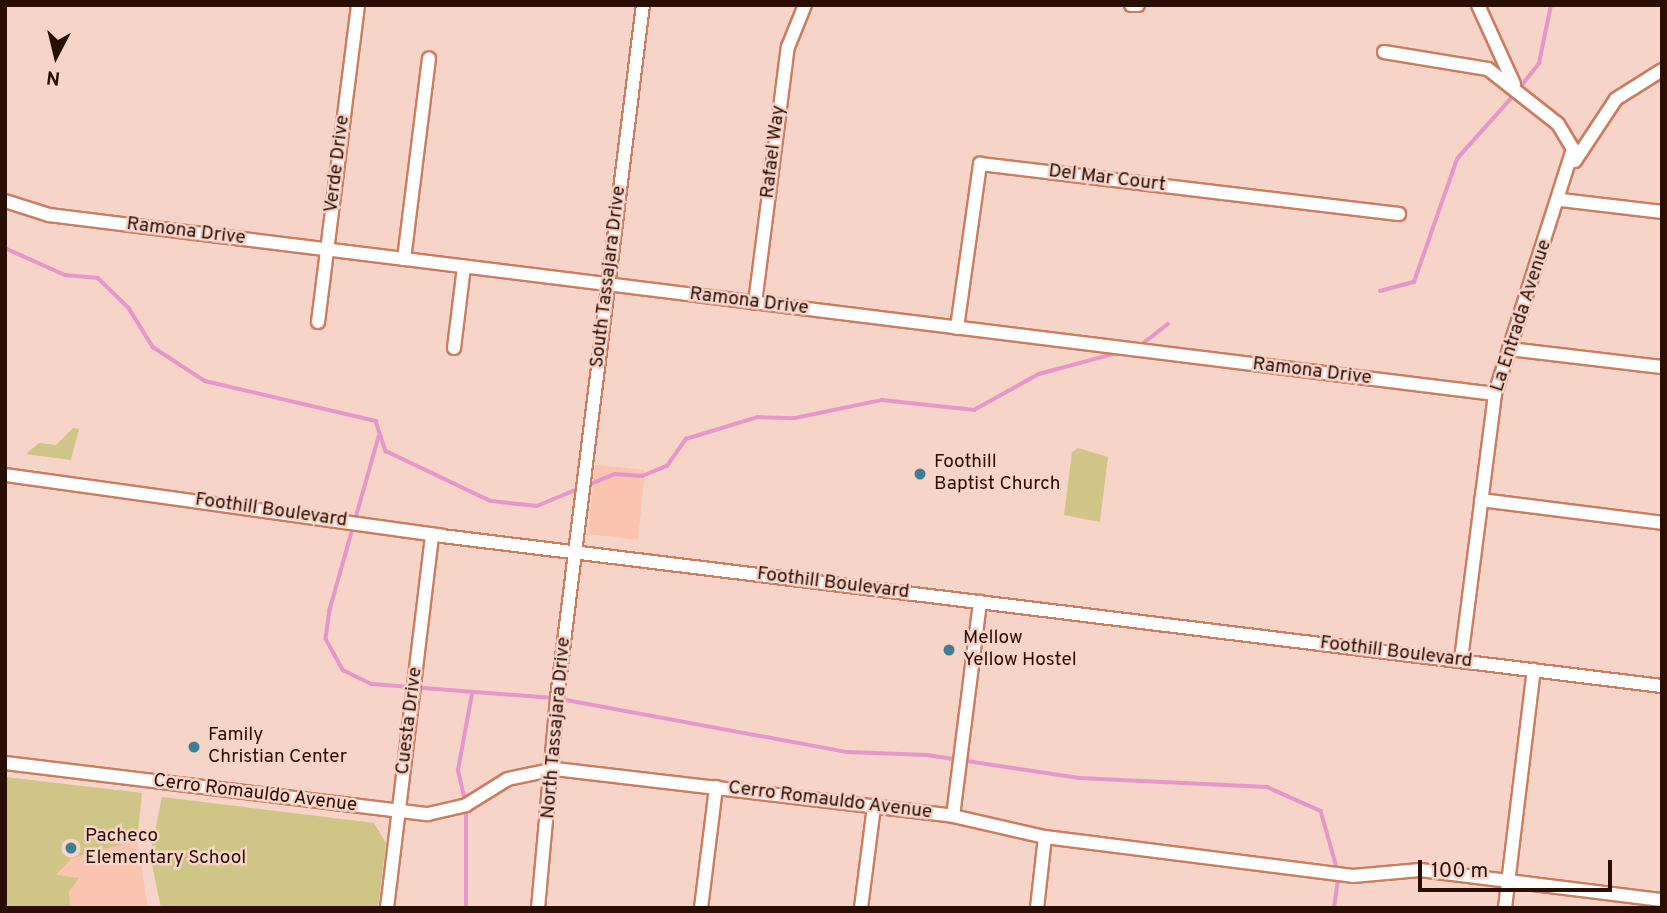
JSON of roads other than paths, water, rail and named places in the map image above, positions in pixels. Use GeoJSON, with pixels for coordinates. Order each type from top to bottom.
{"type":"FeatureCollection","features":[{"type":"Feature","properties":{"kind":"street","name":"Verde Drive"},"geometry":{"type":"LineString","coordinates":[[318,322],[358,5]]}},
{"type":"Feature","properties":{"kind":"street","name":"South Tassajara Drive"},"geometry":{"type":"LineString","coordinates":[[576,549],[643,5]]}},
{"type":"Feature","properties":{"kind":"street","name":"Rafael Way"},"geometry":{"type":"LineString","coordinates":[[755,303],[788,47],[805,5]]}},
{"type":"Feature","properties":{"kind":"street"},"geometry":{"type":"LineString","coordinates":[[1131,5],[1138,5]]}},
{"type":"Feature","properties":{"kind":"street","name":"La Entrada Avenue"},"geometry":{"type":"LineString","coordinates":[[1461,661],[1495,394],[1572,170],[1566,131],[1517,90],[1478,5]]}},
{"type":"Feature","properties":{"kind":"street"},"geometry":{"type":"LineString","coordinates":[[1384,52],[1472,63],[1517,90]]}},
{"type":"Feature","properties":{"kind":"street"},"geometry":{"type":"LineString","coordinates":[[404,259],[429,59]]}},
{"type":"Feature","properties":{"kind":"street"},"geometry":{"type":"LineString","coordinates":[[1572,170],[1603,114],[1662,70]]}},
{"type":"Feature","properties":{"kind":"street","name":"Del Mar Court"},"geometry":{"type":"LineString","coordinates":[[957,328],[980,164],[1399,214]]}},
{"type":"Feature","properties":{"kind":"street"},"geometry":{"type":"LineString","coordinates":[[1561,200],[1662,212]]}},
{"type":"Feature","properties":{"kind":"street","name":"Ramona Drive"},"geometry":{"type":"LineString","coordinates":[[5,201],[49,215],[1495,394]]}},
{"type":"Feature","properties":{"kind":"street"},"geometry":{"type":"LineString","coordinates":[[454,348],[464,267]]}},
{"type":"Feature","properties":{"kind":"street"},"geometry":{"type":"LineString","coordinates":[[1509,349],[1662,368]]}},
{"type":"Feature","properties":{"kind":"street","name":"Foothill Boulevard"},"geometry":{"type":"LineString","coordinates":[[5,475],[432,535],[576,549],[1662,686]]}},
{"type":"Feature","properties":{"kind":"street"},"geometry":{"type":"LineString","coordinates":[[1481,500],[1662,523]]}},
{"type":"Feature","properties":{"kind":"street","name":"Cuesta Drive"},"geometry":{"type":"LineString","coordinates":[[387,908],[432,535]]}},
{"type":"Feature","properties":{"kind":"street","name":"North Tassajara Drive"},"geometry":{"type":"LineString","coordinates":[[538,908],[555,769],[557,698],[576,549]]}},
{"type":"Feature","properties":{"kind":"street"},"geometry":{"type":"LineString","coordinates":[[953,816],[980,602]]}},
{"type":"Feature","properties":{"kind":"street"},"geometry":{"type":"LineString","coordinates":[[1505,908],[1534,670]]}},
{"type":"Feature","properties":{"kind":"street","name":"Cerro Romauldo Avenue"},"geometry":{"type":"LineString","coordinates":[[5,763],[399,813],[466,805],[508,779],[555,769],[953,816],[1045,837],[1353,876],[1420,870],[1508,878],[1662,900]]}},
{"type":"Feature","properties":{"kind":"street"},"geometry":{"type":"LineString","coordinates":[[701,908],[716,787]]}},
{"type":"Feature","properties":{"kind":"street"},"geometry":{"type":"LineString","coordinates":[[862,908],[874,806]]}},
{"type":"Feature","properties":{"kind":"street"},"geometry":{"type":"LineString","coordinates":[[1037,908],[1045,837]]}},
{"type":"Feature","properties":{"kind":"waterway"},"geometry":{"type":"LineString","coordinates":[[1519,89],[1539,63],[1551,5]]}},
{"type":"Feature","properties":{"kind":"waterway"},"geometry":{"type":"LineString","coordinates":[[1380,291],[1414,282],[1457,159],[1514,95]]}},
{"type":"Feature","properties":{"kind":"waterway"},"geometry":{"type":"LineString","coordinates":[[5,248],[65,275],[98,278],[129,308],[153,347],[205,381],[376,421],[386,451],[491,501],[537,506],[578,489]]}},
{"type":"Feature","properties":{"kind":"waterway"},"geometry":{"type":"LineString","coordinates":[[1141,345],[1168,324]]}},
{"type":"Feature","properties":{"kind":"waterway"},"geometry":{"type":"LineString","coordinates":[[588,485],[615,474],[642,476],[667,466],[686,439],[758,417],[795,418],[882,400],[974,410],[1039,374],[1117,353]]}},
{"type":"Feature","properties":{"kind":"waterway"},"geometry":{"type":"LineString","coordinates":[[379,437],[330,610],[326,639],[343,670],[372,684],[553,698]]}},
{"type":"Feature","properties":{"kind":"waterway"},"geometry":{"type":"LineString","coordinates":[[465,801],[458,770],[472,694]]}},
{"type":"Feature","properties":{"kind":"waterway"},"geometry":{"type":"LineString","coordinates":[[561,699],[847,752],[927,755],[1079,778],[1267,787],[1321,811],[1338,871]]}},
{"type":"Feature","properties":{"kind":"waterway"},"geometry":{"type":"LineString","coordinates":[[466,809],[466,908]]}},
{"type":"Feature","properties":{"kind":"waterway"},"geometry":{"type":"LineString","coordinates":[[1334,908],[1338,878]]}},
{"type":"Feature","properties":{"kind":"place","name":"Foothill Baptist Church"},"geometry":{"type":"Point","coordinates":[920,474]}},
{"type":"Feature","properties":{"kind":"place","name":"Mellow Yellow Hostel"},"geometry":{"type":"Point","coordinates":[949,650]}},
{"type":"Feature","properties":{"kind":"place","name":"Family Christian Center"},"geometry":{"type":"Point","coordinates":[194,747]}},
{"type":"Feature","properties":{"kind":"place","name":"Pacheco Elementary School"},"geometry":{"type":"Point","coordinates":[71,848]}}]}
